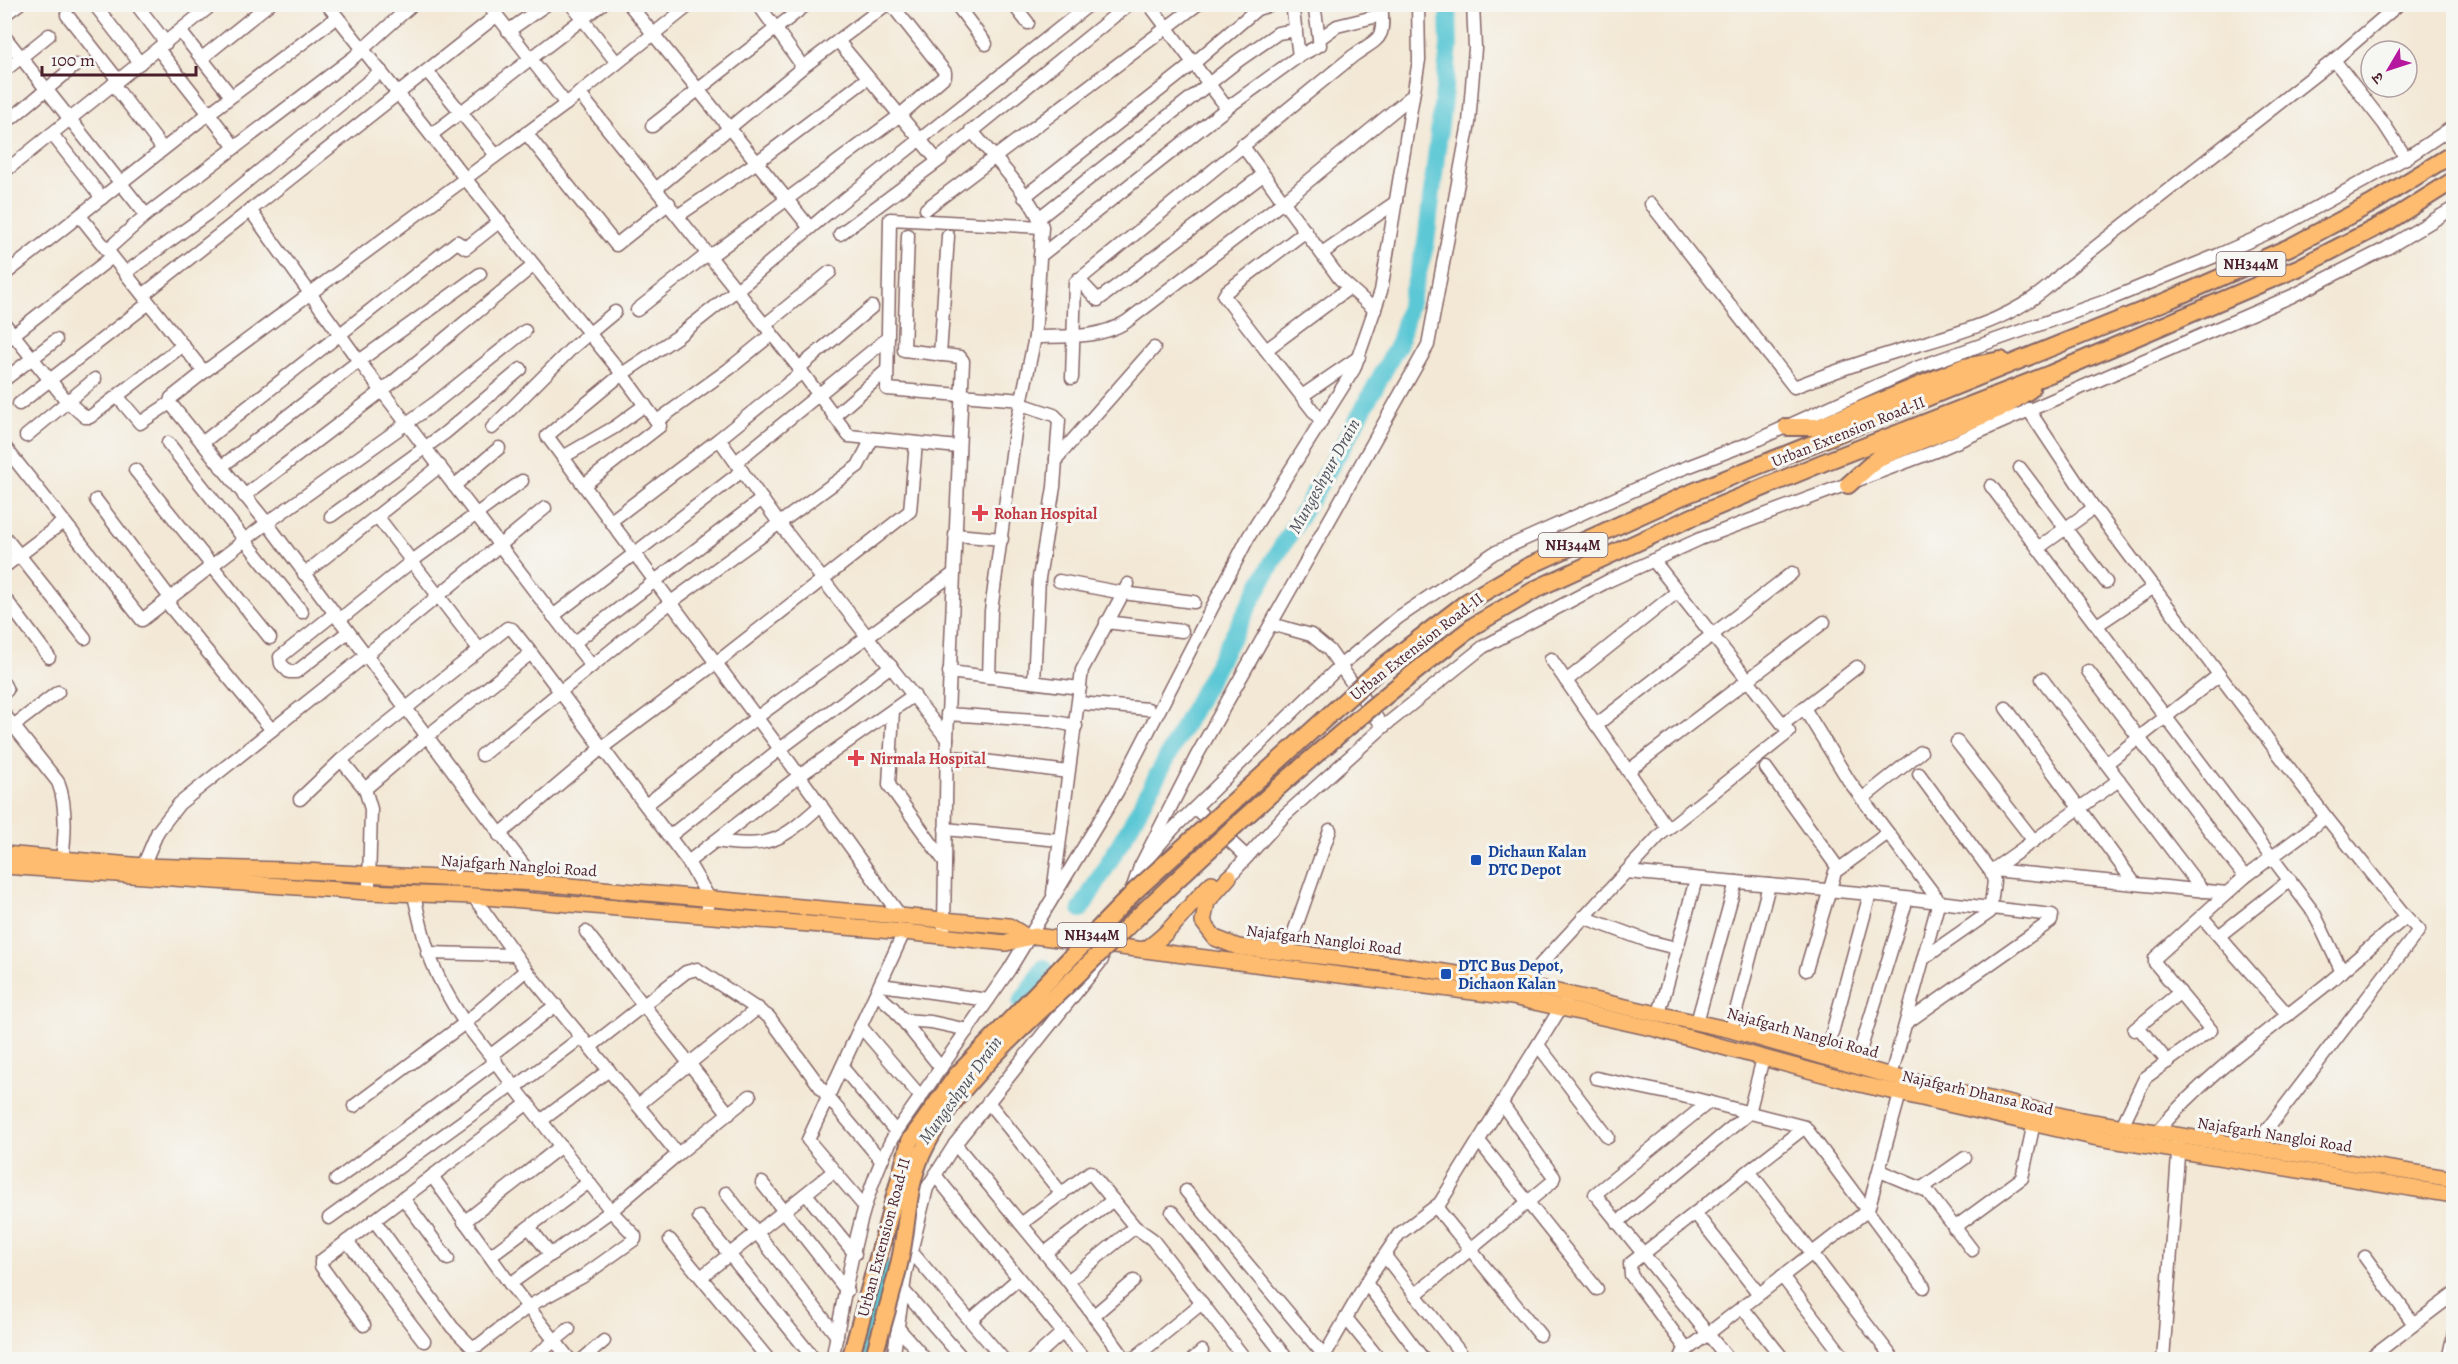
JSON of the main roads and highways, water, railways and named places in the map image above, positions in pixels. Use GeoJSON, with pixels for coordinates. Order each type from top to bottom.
{"type":"FeatureCollection","features":[{"type":"Feature","properties":{"kind":"highway","name":"Urban Extension Road-II"},"geometry":{"type":"LineString","coordinates":[[850,1359],[910,1141],[957,1075],[1135,891],[1382,667],[1467,602],[1529,566],[1596,534],[2169,300],[2290,247],[2373,204],[2454,153]]}},
{"type":"Feature","properties":{"kind":"highway","name":"Urban Extension Road-II"},"geometry":{"type":"LineString","coordinates":[[873,1359],[901,1256],[911,1186],[922,1155],[938,1126],[967,1087],[1156,899],[1396,685],[1475,625],[1538,588],[1627,546],[1822,463],[2042,377],[2300,267],[2389,221],[2454,180]]}},
{"type":"Feature","properties":{"kind":"highway"},"geometry":{"type":"LineString","coordinates":[[1787,427],[1819,427],[1964,367],[2037,353]]}},
{"type":"Feature","properties":{"kind":"highway"},"geometry":{"type":"LineString","coordinates":[[1848,485],[1878,458],[2006,406],[2034,387],[2042,377]]}},
{"type":"Feature","properties":{"kind":"main road","name":"Najafgarh Nangloi Road"},"geometry":{"type":"LineString","coordinates":[[4,854],[61,865],[367,892],[473,896],[904,932],[944,927]]}},
{"type":"Feature","properties":{"kind":"main road","name":"Najafgarh Nangloi Road"},"geometry":{"type":"LineString","coordinates":[[4,866],[143,866],[537,883],[899,914],[1006,943],[1027,937],[1111,944],[1144,950],[1159,941],[1211,884],[1229,877],[1207,902],[1203,922],[1208,931],[1222,942],[1238,947],[1398,966],[1567,993],[1731,1030],[1826,1055],[1856,1064],[1898,1082],[2121,1128],[2155,1140],[2179,1144],[2253,1148],[2343,1171],[2421,1182],[2454,1179]]}},
{"type":"Feature","properties":{"kind":"main road","name":"Najafgarh Dhansa Road"},"geometry":{"type":"LineString","coordinates":[[1144,950],[1512,997],[1656,1029],[1763,1058],[1898,1082],[2034,1123],[2093,1137],[2155,1140]]}},
{"type":"Feature","properties":{"kind":"main road"},"geometry":{"type":"LineString","coordinates":[[1396,981],[1398,966]]}},
{"type":"Feature","properties":{"kind":"main road"},"geometry":{"type":"LineString","coordinates":[[2179,1144],[2343,1171]]}},
{"type":"Feature","properties":{"kind":"main road"},"geometry":{"type":"LineString","coordinates":[[2421,1182],[2454,1195]]}},
{"type":"Feature","properties":{"kind":"waterway","name":"Mungeshpur Drain"},"geometry":{"type":"LineString","coordinates":[[1081,909],[1129,828],[1273,561],[1344,444],[1399,343],[1426,243],[1449,47],[1448,4]]}},
{"type":"Feature","properties":{"kind":"waterway","name":"Mungeshpur Drain"},"geometry":{"type":"LineString","coordinates":[[1021,1003],[1044,968]]}},
{"type":"Feature","properties":{"kind":"waterway","name":"Mungeshpur Drain"},"geometry":{"type":"LineString","coordinates":[[866,1360],[882,1267]]}},
{"type":"Feature","properties":{"kind":"place","name":"Rohan Hospital"},"geometry":{"type":"Point","coordinates":[980,513]}},
{"type":"Feature","properties":{"kind":"place","name":"Nirmala Hospital"},"geometry":{"type":"Point","coordinates":[856,758]}},
{"type":"Feature","properties":{"kind":"place","name":"Dichaun Kalan DTC Depot"},"geometry":{"type":"Point","coordinates":[1476,860]}},
{"type":"Feature","properties":{"kind":"place","name":"DTC Bus Depot, Dichaon Kalan"},"geometry":{"type":"Point","coordinates":[1446,974]}}]}
